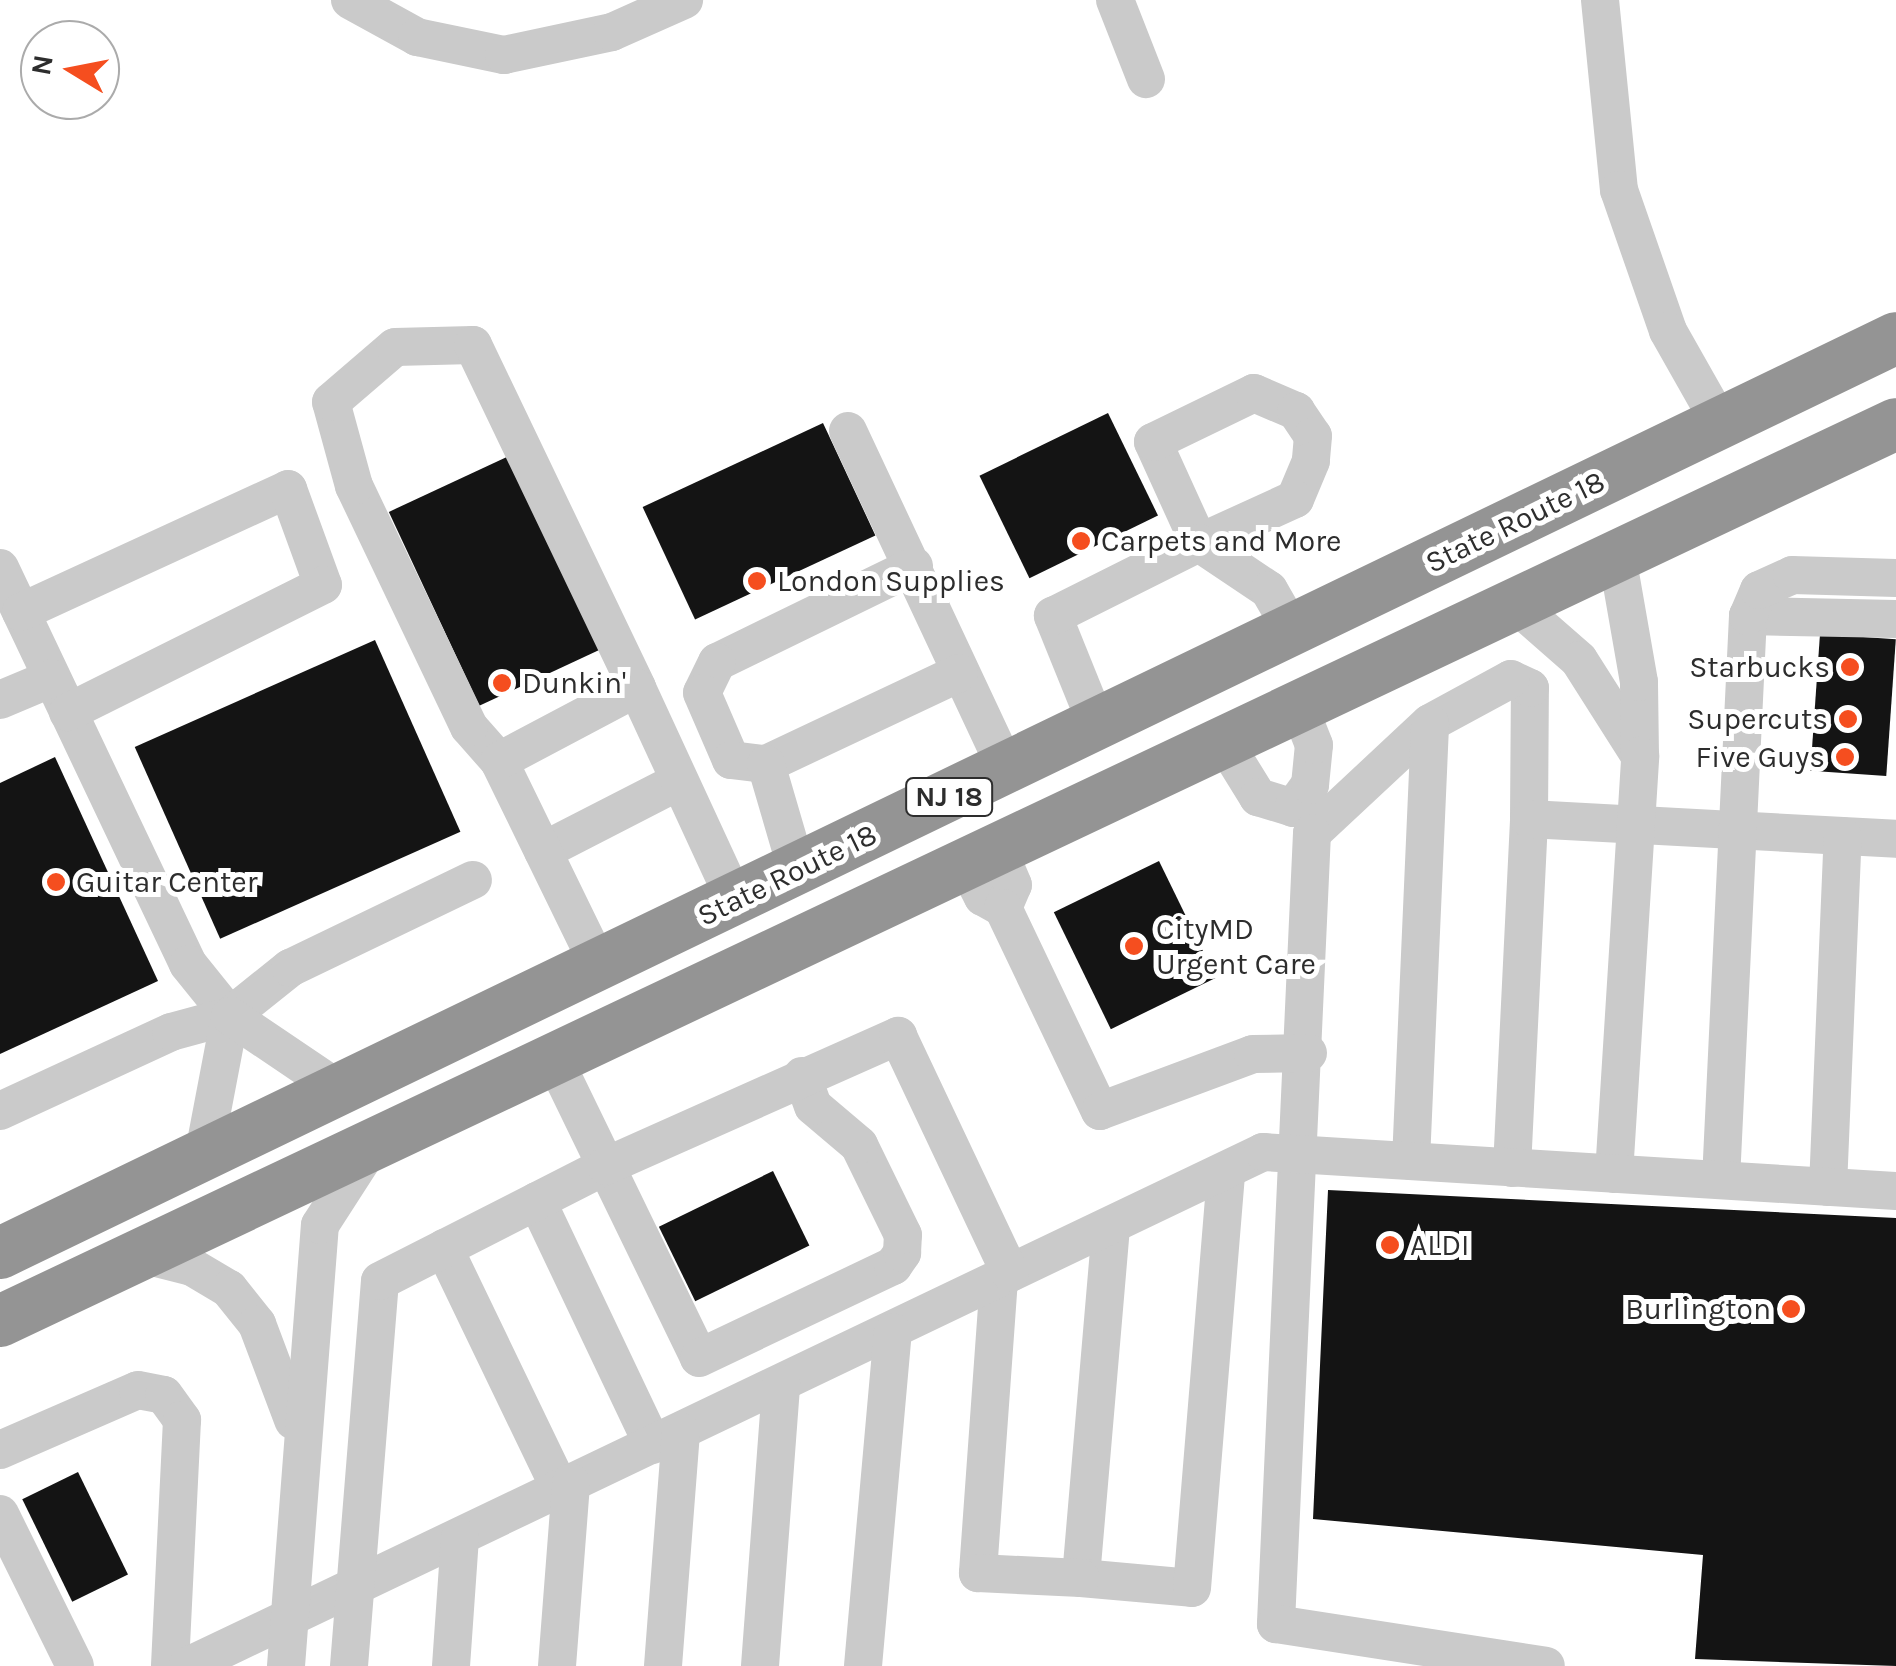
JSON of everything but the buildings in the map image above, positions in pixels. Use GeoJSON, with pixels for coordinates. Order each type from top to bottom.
{"type":"FeatureCollection","features":[{"type":"Feature","properties":{"kind":"highway","name":"State Route 18"},"geometry":{"type":"LineString","coordinates":[[0,1253],[1896,338]]}},
{"type":"Feature","properties":{"kind":"highway","name":"NJ 18"},"geometry":{"type":"LineString","coordinates":[[0,1321],[1896,424]]}},
{"type":"Feature","properties":{"kind":"street"},"geometry":{"type":"LineString","coordinates":[[350,0],[417,37],[504,54],[612,32],[684,0]]}},
{"type":"Feature","properties":{"kind":"street"},"geometry":{"type":"LineString","coordinates":[[1115,0],[1146,79]]}},
{"type":"Feature","properties":{"kind":"street"},"geometry":{"type":"LineString","coordinates":[[1600,0],[1619,190],[1668,331],[1720,422]]}},
{"type":"Feature","properties":{"kind":"street"},"geometry":{"type":"LineString","coordinates":[[599,966],[499,762],[469,728],[354,486],[330,402],[396,347],[473,345],[735,900]]}},
{"type":"Feature","properties":{"kind":"street"},"geometry":{"type":"LineString","coordinates":[[1097,725],[1054,616],[1199,544],[1295,499],[1313,436],[1284,399],[1254,393],[1153,442],[1199,544],[1268,590],[1292,630]]}},
{"type":"Feature","properties":{"kind":"street"},"geometry":{"type":"LineString","coordinates":[[848,431],[1006,768]]}},
{"type":"Feature","properties":{"kind":"street"},"geometry":{"type":"LineString","coordinates":[[21,612],[288,489],[324,585],[68,712]]}},
{"type":"Feature","properties":{"kind":"street"},"geometry":{"type":"LineString","coordinates":[[1614,1174],[1640,756],[1640,682],[1616,556]]}},
{"type":"Feature","properties":{"kind":"street"},"geometry":{"type":"LineString","coordinates":[[914,566],[704,675],[702,693],[731,760],[766,764],[959,673]]}},
{"type":"Feature","properties":{"kind":"street"},"geometry":{"type":"LineString","coordinates":[[0,568],[188,964],[230,1016],[340,1091]]}},
{"type":"Feature","properties":{"kind":"street"},"geometry":{"type":"LineString","coordinates":[[1721,1180],[1748,616],[1760,590],[1792,575],[1896,578]]}},
{"type":"Feature","properties":{"kind":"street"},"geometry":{"type":"LineString","coordinates":[[1514,603],[1579,660],[1640,756]]}},
{"type":"Feature","properties":{"kind":"street"},"geometry":{"type":"LineString","coordinates":[[1748,616],[1896,619]]}},
{"type":"Feature","properties":{"kind":"street"},"geometry":{"type":"LineString","coordinates":[[0,700],[52,678]]}},
{"type":"Feature","properties":{"kind":"street"},"geometry":{"type":"LineString","coordinates":[[1302,821],[1430,723],[1510,679],[1530,688],[1529,819],[1512,1168]]}},
{"type":"Feature","properties":{"kind":"street"},"geometry":{"type":"LineString","coordinates":[[499,762],[637,688]]}},
{"type":"Feature","properties":{"kind":"street"},"geometry":{"type":"LineString","coordinates":[[1299,707],[1314,745],[1302,821],[1308,1053],[1276,1624],[1546,1666]]}},
{"type":"Feature","properties":{"kind":"street"},"geometry":{"type":"LineString","coordinates":[[1411,1161],[1430,723]]}},
{"type":"Feature","properties":{"kind":"street"},"geometry":{"type":"LineString","coordinates":[[1224,742],[1258,797],[1302,821]]}},
{"type":"Feature","properties":{"kind":"street"},"geometry":{"type":"LineString","coordinates":[[766,764],[797,870]]}},
{"type":"Feature","properties":{"kind":"street"},"geometry":{"type":"LineString","coordinates":[[543,852],[679,781]]}},
{"type":"Feature","properties":{"kind":"street"},"geometry":{"type":"LineString","coordinates":[[1529,819],[1896,839]]}},
{"type":"Feature","properties":{"kind":"street"},"geometry":{"type":"LineString","coordinates":[[1828,1187],[1843,836]]}},
{"type":"Feature","properties":{"kind":"street"},"geometry":{"type":"LineString","coordinates":[[982,856],[983,896],[1003,908],[1100,1111],[1252,1054],[1308,1053]]}},
{"type":"Feature","properties":{"kind":"street"},"geometry":{"type":"LineString","coordinates":[[0,1111],[171,1032],[230,1016],[290,968],[473,880]]}},
{"type":"Feature","properties":{"kind":"street"},"geometry":{"type":"LineString","coordinates":[[203,1158],[230,1016]]}},
{"type":"Feature","properties":{"kind":"street"},"geometry":{"type":"LineString","coordinates":[[349,1666],[352,1588],[380,1281],[606,1166],[898,1036],[1005,1276],[978,1574],[1192,1588],[1226,1170]]}},
{"type":"Feature","properties":{"kind":"street"},"geometry":{"type":"LineString","coordinates":[[554,1059],[699,1358],[892,1266],[902,1253],[903,1235],[859,1145],[812,1106],[802,1076]]}},
{"type":"Feature","properties":{"kind":"street"},"geometry":{"type":"LineString","coordinates":[[286,1666],[298,1457],[320,1224],[371,1146]]}},
{"type":"Feature","properties":{"kind":"street"},"geometry":{"type":"LineString","coordinates":[[188,1666],[1264,1152],[1896,1191]]}},
{"type":"Feature","properties":{"kind":"street"},"geometry":{"type":"LineString","coordinates":[[537,1201],[667,1438],[663,1666]]}},
{"type":"Feature","properties":{"kind":"street"},"geometry":{"type":"LineString","coordinates":[[1081,1578],[1110,1227]]}},
{"type":"Feature","properties":{"kind":"street"},"geometry":{"type":"LineString","coordinates":[[444,1248],[566,1486],[558,1666]]}},
{"type":"Feature","properties":{"kind":"street"},"geometry":{"type":"LineString","coordinates":[[142,1254],[192,1267],[229,1290],[257,1324],[298,1457]]}},
{"type":"Feature","properties":{"kind":"street"},"geometry":{"type":"LineString","coordinates":[[863,1666],[893,1332]]}},
{"type":"Feature","properties":{"kind":"street"},"geometry":{"type":"LineString","coordinates":[[760,1666],[781,1384]]}},
{"type":"Feature","properties":{"kind":"street"},"geometry":{"type":"LineString","coordinates":[[0,1450],[138,1390],[164,1394],[182,1420],[170,1666]]}},
{"type":"Feature","properties":{"kind":"street"},"geometry":{"type":"LineString","coordinates":[[0,1514],[74,1666]]}},
{"type":"Feature","properties":{"kind":"street"},"geometry":{"type":"LineString","coordinates":[[451,1666],[460,1537]]}},
{"type":"Feature","properties":{"kind":"place","name":"Carpets and More"},"geometry":{"type":"Point","coordinates":[1081,541]}},
{"type":"Feature","properties":{"kind":"place","name":"London Supplies"},"geometry":{"type":"Point","coordinates":[757,581]}},
{"type":"Feature","properties":{"kind":"place","name":"Starbucks"},"geometry":{"type":"Point","coordinates":[1850,667]}},
{"type":"Feature","properties":{"kind":"place","name":"Dunkin'"},"geometry":{"type":"Point","coordinates":[502,683]}},
{"type":"Feature","properties":{"kind":"place","name":"Supercuts"},"geometry":{"type":"Point","coordinates":[1848,719]}},
{"type":"Feature","properties":{"kind":"place","name":"Five Guys"},"geometry":{"type":"Point","coordinates":[1845,757]}},
{"type":"Feature","properties":{"kind":"place","name":"Guitar Center"},"geometry":{"type":"Point","coordinates":[56,882]}},
{"type":"Feature","properties":{"kind":"place","name":"CityMD Urgent Care"},"geometry":{"type":"Point","coordinates":[1134,946]}},
{"type":"Feature","properties":{"kind":"place","name":"ALDI"},"geometry":{"type":"Point","coordinates":[1390,1245]}},
{"type":"Feature","properties":{"kind":"place","name":"Burlington"},"geometry":{"type":"Point","coordinates":[1791,1309]}}]}
